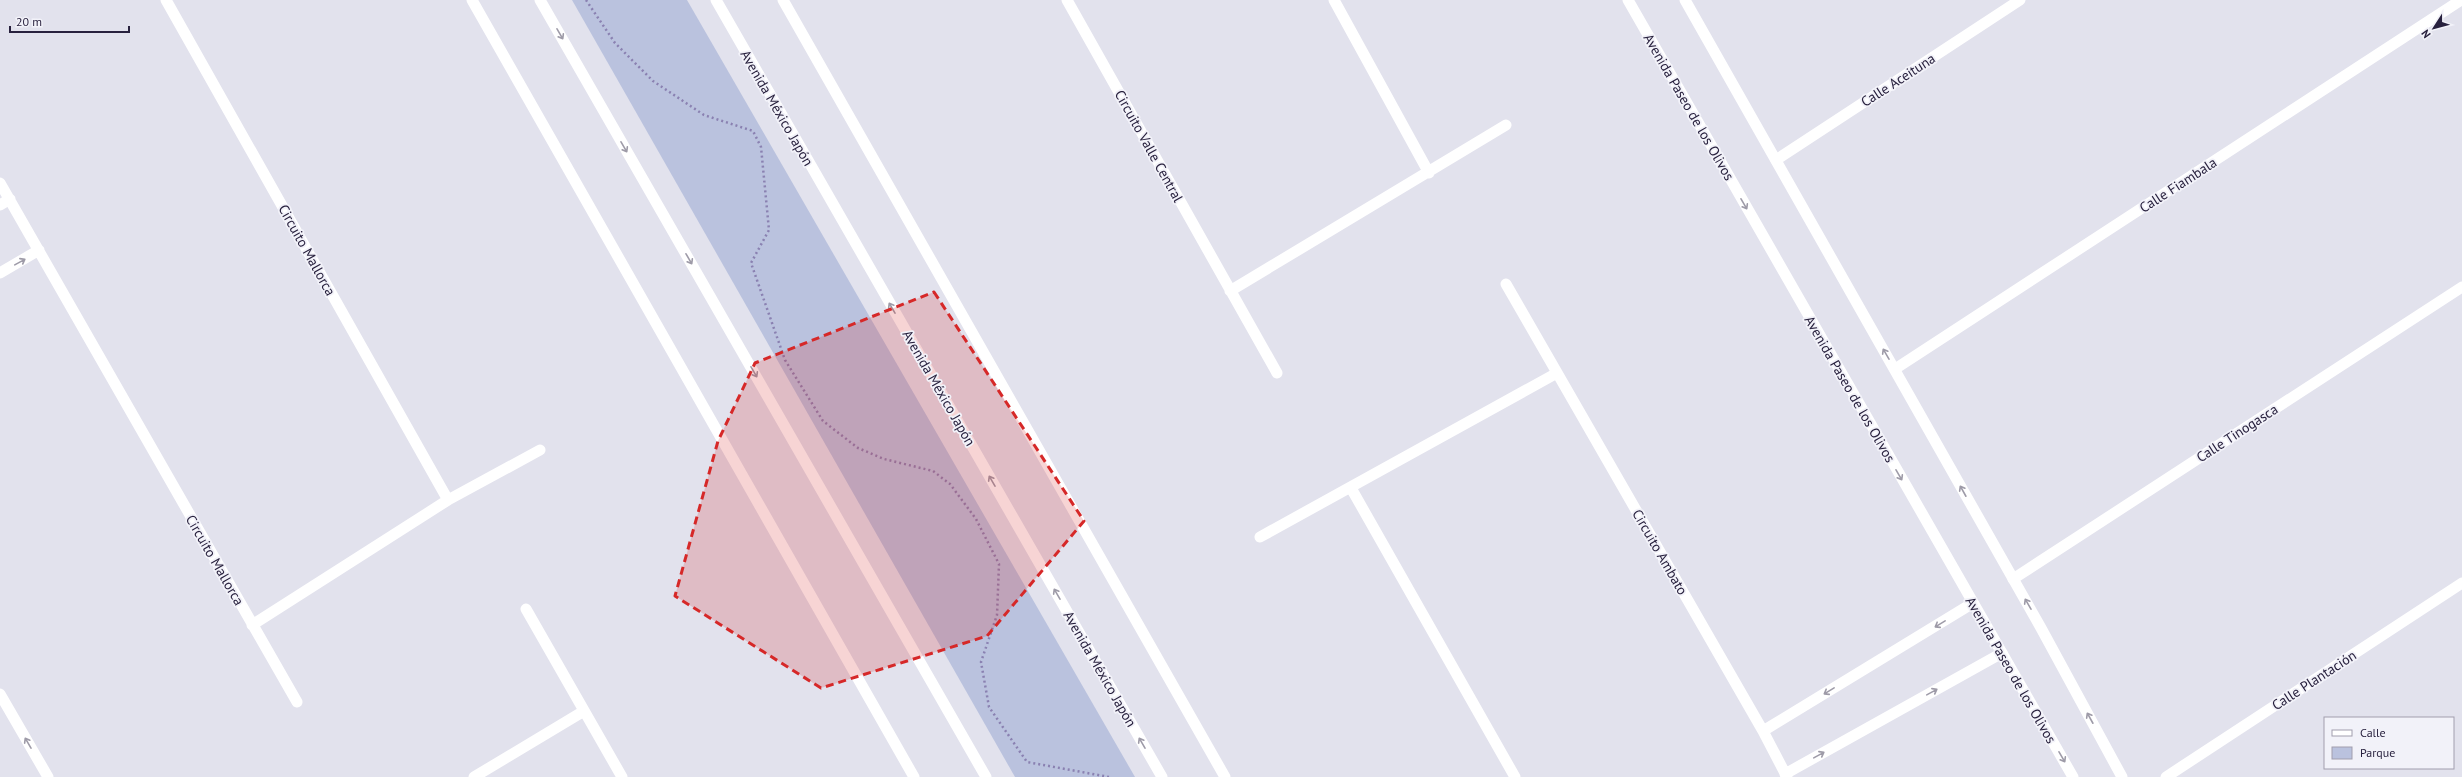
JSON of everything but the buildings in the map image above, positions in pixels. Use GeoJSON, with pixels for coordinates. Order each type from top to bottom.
{"type":"FeatureCollection","features":[{"type":"Feature","properties":{"kind":"street","name":"Circuito Mallorca"},"geometry":{"type":"LineString","coordinates":[[166,0],[448,500]]}},
{"type":"Feature","properties":{"kind":"street"},"geometry":{"type":"LineString","coordinates":[[472,0],[914,777]]}},
{"type":"Feature","properties":{"kind":"street"},"geometry":{"type":"LineString","coordinates":[[540,0],[986,777]]}},
{"type":"Feature","properties":{"kind":"street","name":"Avenida México Japón"},"geometry":{"type":"LineString","coordinates":[[716,0],[1162,777]]}},
{"type":"Feature","properties":{"kind":"street"},"geometry":{"type":"LineString","coordinates":[[783,0],[1225,777]]}},
{"type":"Feature","properties":{"kind":"street","name":"Circuito Valle Central"},"geometry":{"type":"LineString","coordinates":[[1067,0],[1277,373]]}},
{"type":"Feature","properties":{"kind":"street"},"geometry":{"type":"LineString","coordinates":[[1334,0],[1429,173]]}},
{"type":"Feature","properties":{"kind":"street","name":"Avenida Paseo de los Olivos"},"geometry":{"type":"LineString","coordinates":[[1628,0],[2073,777]]}},
{"type":"Feature","properties":{"kind":"street"},"geometry":{"type":"LineString","coordinates":[[1685,0],[1895,369],[2122,777]]}},
{"type":"Feature","properties":{"kind":"street","name":"Calle Aceituna"},"geometry":{"type":"LineString","coordinates":[[1776,160],[2020,0]]}},
{"type":"Feature","properties":{"kind":"street","name":"Calle Fiambala"},"geometry":{"type":"LineString","coordinates":[[1895,369],[2461,0]]}},
{"type":"Feature","properties":{"kind":"street"},"geometry":{"type":"LineString","coordinates":[[1230,291],[1429,173],[1506,125]]}},
{"type":"Feature","properties":{"kind":"street","name":"Circuito Mallorca"},"geometry":{"type":"LineString","coordinates":[[0,183],[5,202],[39,250],[297,702]]}},
{"type":"Feature","properties":{"kind":"street"},"geometry":{"type":"LineString","coordinates":[[0,273],[39,250]]}},
{"type":"Feature","properties":{"kind":"street","name":"Circuito Ambato"},"geometry":{"type":"LineString","coordinates":[[1506,284],[1763,731],[1786,776],[2002,653]]}},
{"type":"Feature","properties":{"kind":"street","name":"Calle Tinogasca"},"geometry":{"type":"LineString","coordinates":[[2013,579],[2462,287]]}},
{"type":"Feature","properties":{"kind":"street"},"geometry":{"type":"LineString","coordinates":[[1260,537],[1351,488],[1556,373]]}},
{"type":"Feature","properties":{"kind":"street"},"geometry":{"type":"LineString","coordinates":[[252,625],[448,500],[540,450]]}},
{"type":"Feature","properties":{"kind":"street"},"geometry":{"type":"LineString","coordinates":[[1351,488],[1515,777]]}},
{"type":"Feature","properties":{"kind":"street","name":"Calle Plantación"},"geometry":{"type":"LineString","coordinates":[[2166,777],[2462,583]]}},
{"type":"Feature","properties":{"kind":"street"},"geometry":{"type":"LineString","coordinates":[[1763,731],[1973,603]]}},
{"type":"Feature","properties":{"kind":"street"},"geometry":{"type":"LineString","coordinates":[[526,609],[622,777]]}},
{"type":"Feature","properties":{"kind":"street"},"geometry":{"type":"LineString","coordinates":[[0,694],[48,777]]}},
{"type":"Feature","properties":{"kind":"street"},"geometry":{"type":"LineString","coordinates":[[474,777],[584,711]]}},
{"type":"Feature","properties":{"kind":"path"},"geometry":{"type":"LineString","coordinates":[[586,0],[615,43],[653,81],[704,115],[753,131],[761,147],[769,230],[751,263],[785,360],[823,421],[858,448],[884,459],[933,471],[950,484],[976,519],[999,564],[997,615],[981,662],[989,707],[1027,762],[1109,777]]}},
{"type":"Feature","properties":{"kind":"highlighted area"},"geometry":{"type":"Polygon","coordinates":[[[934,292],[1084,521],[987,636],[821,688],[675,596],[718,441],[755,363],[934,292]]]}},
{"type":"Feature","properties":{"kind":"green space"},"geometry":{"type":"Polygon","coordinates":[[[572,0],[687,0],[1135,777],[1015,777],[572,0]]]}}]}
